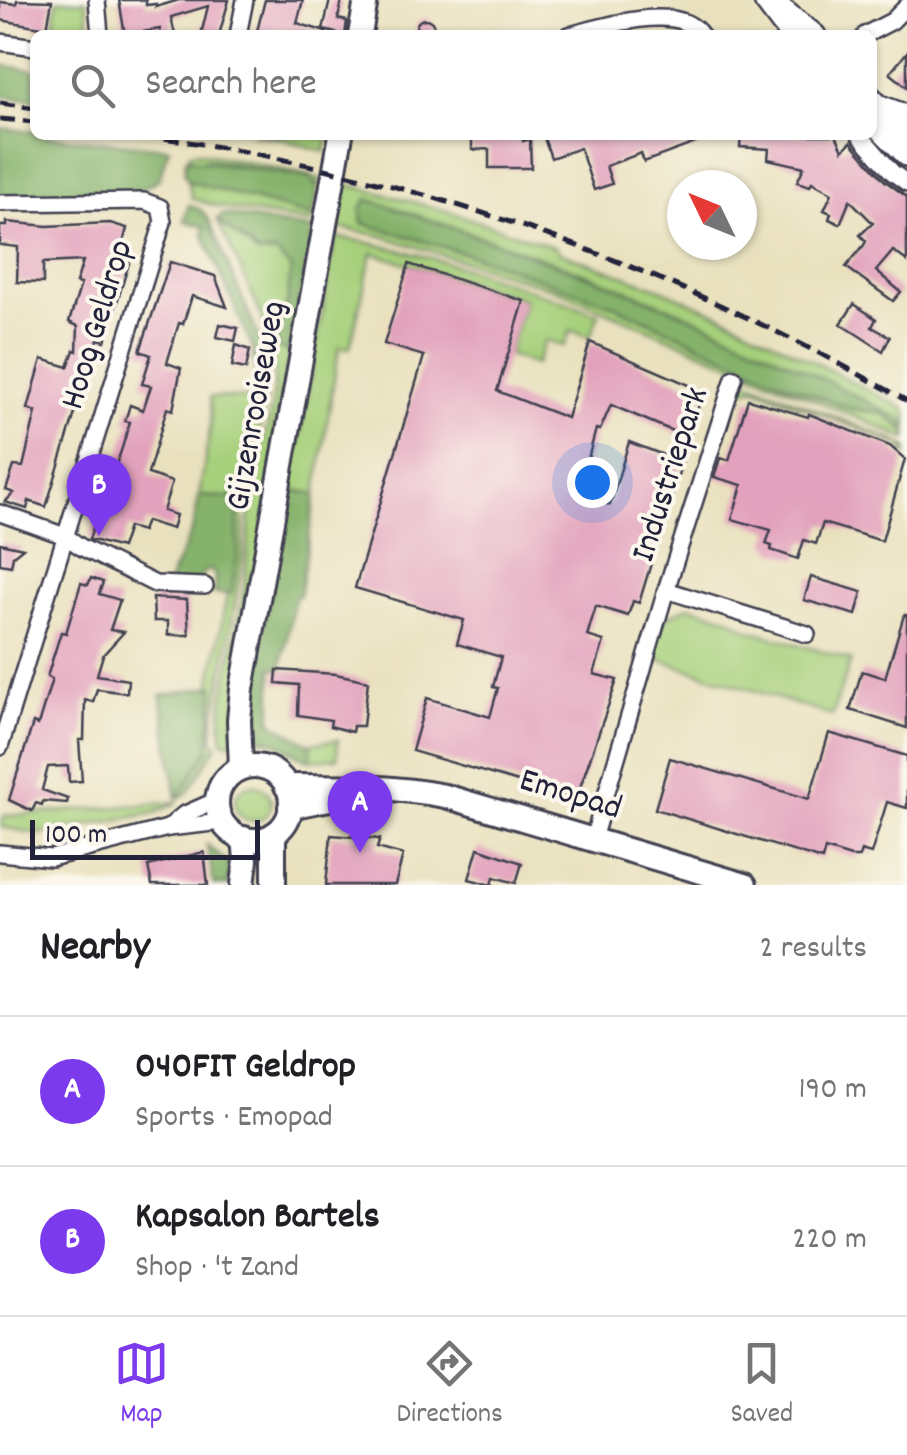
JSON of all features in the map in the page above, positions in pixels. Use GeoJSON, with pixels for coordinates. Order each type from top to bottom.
{"type":"FeatureCollection","features":[{"type":"Feature","properties":{"kind":"main road"},"geometry":{"type":"LineString","coordinates":[[361,30],[366,0]]}},
{"type":"Feature","properties":{"kind":"main road","name":"Gijzenrooiseweg"},"geometry":{"type":"LineString","coordinates":[[251,767],[242,689],[341,140]]}},
{"type":"Feature","properties":{"kind":"main road"},"geometry":{"type":"LineString","coordinates":[[251,767],[272,771],[288,796],[285,822],[274,834],[259,839],[234,834],[220,811],[222,784],[251,767]]}},
{"type":"Feature","properties":{"kind":"main road","name":"Emopad"},"geometry":{"type":"LineString","coordinates":[[288,796],[372,788],[446,796],[745,885]]}},
{"type":"Feature","properties":{"kind":"main road"},"geometry":{"type":"LineString","coordinates":[[274,834],[274,885]]}},
{"type":"Feature","properties":{"kind":"main road"},"geometry":{"type":"LineString","coordinates":[[243,885],[244,838]]}},
{"type":"Feature","properties":{"kind":"street"},"geometry":{"type":"LineString","coordinates":[[97,0],[100,30]]}},
{"type":"Feature","properties":{"kind":"street"},"geometry":{"type":"LineString","coordinates":[[239,30],[246,0]]}},
{"type":"Feature","properties":{"kind":"street"},"geometry":{"type":"LineString","coordinates":[[764,0],[786,30]]}},
{"type":"Feature","properties":{"kind":"street"},"geometry":{"type":"LineString","coordinates":[[771,0],[809,30]]}},
{"type":"Feature","properties":{"kind":"street"},"geometry":{"type":"LineString","coordinates":[[875,30],[892,21],[907,6]]}},
{"type":"Feature","properties":{"kind":"street"},"geometry":{"type":"LineString","coordinates":[[592,30],[632,21],[679,18],[698,30]]}},
{"type":"Feature","properties":{"kind":"street"},"geometry":{"type":"LineString","coordinates":[[0,42],[30,46]]}},
{"type":"Feature","properties":{"kind":"street"},"geometry":{"type":"LineString","coordinates":[[877,108],[907,113]]}},
{"type":"Feature","properties":{"kind":"street"},"geometry":{"type":"LineString","coordinates":[[877,110],[907,136]]}},
{"type":"Feature","properties":{"kind":"street"},"geometry":{"type":"LineString","coordinates":[[877,113],[907,156]]}},
{"type":"Feature","properties":{"kind":"street"},"geometry":{"type":"LineString","coordinates":[[864,140],[907,183]]}},
{"type":"Feature","properties":{"kind":"street","name":"Hoog Geldrop"},"geometry":{"type":"LineString","coordinates":[[0,203],[144,200],[160,207],[163,222],[0,747]]}},
{"type":"Feature","properties":{"kind":"street","name":"Industriepark"},"geometry":{"type":"LineString","coordinates":[[592,839],[734,378]]}},
{"type":"Feature","properties":{"kind":"street"},"geometry":{"type":"LineString","coordinates":[[0,513],[65,536],[81,548],[155,584],[206,586]]}},
{"type":"Feature","properties":{"kind":"street","name":"Industriepark"},"geometry":{"type":"LineString","coordinates":[[666,590],[806,634]]}},
{"type":"Feature","properties":{"kind":"street"},"geometry":{"type":"LineString","coordinates":[[0,853],[51,858],[168,828],[183,815],[220,811]]}},
{"type":"Feature","properties":{"kind":"green space"},"geometry":{"type":"Polygon","coordinates":[[[57,0],[86,0],[89,30],[54,30],[57,0]]]}},
{"type":"Feature","properties":{"kind":"green space"},"geometry":{"type":"Polygon","coordinates":[[[0,65],[30,69],[30,99],[0,96],[0,65]]]}},
{"type":"Feature","properties":{"kind":"green space"},"geometry":{"type":"Polygon","coordinates":[[[0,128],[30,131],[30,140],[87,140],[169,148],[159,179],[140,190],[0,196],[0,128]]]}},
{"type":"Feature","properties":{"kind":"green space"},"geometry":{"type":"Polygon","coordinates":[[[285,140],[327,140],[325,152],[285,140]]]}},
{"type":"Feature","properties":{"kind":"green space"},"geometry":{"type":"Polygon","coordinates":[[[190,153],[308,175],[320,179],[319,186],[314,185],[312,178],[189,159],[190,153]]]}},
{"type":"Feature","properties":{"kind":"green space"},"geometry":{"type":"Polygon","coordinates":[[[186,159],[312,178],[314,185],[319,186],[313,217],[188,181],[184,172],[186,159]]]}},
{"type":"Feature","properties":{"kind":"green space"},"geometry":{"type":"Polygon","coordinates":[[[188,181],[313,217],[312,223],[206,203],[192,198],[188,181]]]}},
{"type":"Feature","properties":{"kind":"green space"},"geometry":{"type":"Polygon","coordinates":[[[346,184],[444,210],[555,247],[559,252],[733,320],[907,410],[907,423],[770,353],[608,283],[368,199],[361,210],[362,223],[494,262],[616,306],[787,384],[848,408],[882,413],[907,431],[907,439],[555,289],[378,235],[338,228],[346,184]]]}},
{"type":"Feature","properties":{"kind":"green space"},"geometry":{"type":"Polygon","coordinates":[[[367,199],[565,268],[711,325],[907,423],[907,431],[882,413],[848,408],[787,384],[616,306],[494,262],[362,223],[361,209],[367,199]]]}},
{"type":"Feature","properties":{"kind":"green space"},"geometry":{"type":"Polygon","coordinates":[[[189,205],[201,210],[209,220],[263,347],[267,378],[256,375],[252,347],[203,234],[205,227],[184,221],[189,205]]]}},
{"type":"Feature","properties":{"kind":"green space"},"geometry":{"type":"Polygon","coordinates":[[[223,214],[313,230],[289,351],[277,348],[276,333],[286,312],[291,269],[276,253],[258,254],[217,219],[223,214]]]}},
{"type":"Feature","properties":{"kind":"green space"},"geometry":{"type":"Polygon","coordinates":[[[217,219],[257,254],[276,253],[291,269],[286,312],[276,333],[277,348],[289,351],[272,446],[277,448],[232,742],[223,742],[224,694],[244,591],[252,491],[272,407],[274,372],[262,320],[217,219]]]}},
{"type":"Feature","properties":{"kind":"green space"},"geometry":{"type":"Polygon","coordinates":[[[336,237],[436,260],[599,314],[590,337],[571,330],[564,346],[545,340],[536,365],[508,355],[525,299],[372,253],[350,348],[339,347],[316,494],[287,489],[336,237]]]}},
{"type":"Feature","properties":{"kind":"green space"},"geometry":{"type":"Polygon","coordinates":[[[748,381],[898,443],[907,448],[907,454],[900,445],[754,387],[733,390],[740,382],[748,381]]]}},
{"type":"Feature","properties":{"kind":"green space"},"geometry":{"type":"Polygon","coordinates":[[[210,397],[266,399],[244,493],[199,496],[211,423],[210,397]]]}},
{"type":"Feature","properties":{"kind":"green space"},"geometry":{"type":"Polygon","coordinates":[[[287,489],[316,494],[299,596],[295,597],[281,669],[272,668],[272,722],[311,745],[311,760],[261,739],[253,688],[287,489]]]}},
{"type":"Feature","properties":{"kind":"green space"},"geometry":{"type":"Polygon","coordinates":[[[199,496],[238,498],[238,556],[231,594],[214,593],[215,575],[211,570],[195,583],[168,583],[193,528],[199,496]]]}},
{"type":"Feature","properties":{"kind":"green space"},"geometry":{"type":"Polygon","coordinates":[[[244,497],[243,558],[214,720],[213,739],[217,746],[187,793],[177,799],[209,749],[214,687],[210,687],[238,556],[238,498],[244,497]]]}},
{"type":"Feature","properties":{"kind":"green space"},"geometry":{"type":"Polygon","coordinates":[[[689,606],[727,617],[749,630],[851,660],[832,716],[651,657],[663,619],[689,606]]]}},
{"type":"Feature","properties":{"kind":"green space"},"geometry":{"type":"Polygon","coordinates":[[[214,686],[209,749],[177,799],[161,695],[214,686]]]}},
{"type":"Feature","properties":{"kind":"green space"},"geometry":{"type":"Polygon","coordinates":[[[338,740],[337,758],[311,760],[310,746],[305,744],[338,740]]]}},
{"type":"Feature","properties":{"kind":"green space"},"geometry":{"type":"Polygon","coordinates":[[[253,785],[265,791],[271,803],[265,815],[253,821],[241,815],[235,803],[241,791],[253,785]]]}},
{"type":"Feature","properties":{"kind":"green space"},"geometry":{"type":"Polygon","coordinates":[[[178,802],[155,813],[39,834],[1,827],[4,816],[178,802]]]}},
{"type":"Feature","properties":{"kind":"green space"},"geometry":{"type":"Polygon","coordinates":[[[207,845],[229,864],[228,885],[214,885],[207,845]]]}},
{"type":"Feature","properties":{"kind":"building"},"geometry":{"type":"Polygon","coordinates":[[[17,0],[52,1],[47,28],[0,20],[0,2],[16,4],[17,0]]]}},
{"type":"Feature","properties":{"kind":"building"},"geometry":{"type":"Polygon","coordinates":[[[119,0],[146,0],[146,5],[156,7],[179,0],[229,0],[220,30],[202,30],[208,6],[171,17],[174,30],[124,30],[119,0]]]}},
{"type":"Feature","properties":{"kind":"building"},"geometry":{"type":"Polygon","coordinates":[[[265,0],[303,0],[297,23],[320,30],[257,30],[265,0]]]}},
{"type":"Feature","properties":{"kind":"building"},"geometry":{"type":"Polygon","coordinates":[[[330,0],[342,0],[338,19],[347,21],[346,30],[323,30],[330,0]]]}},
{"type":"Feature","properties":{"kind":"building"},"geometry":{"type":"Polygon","coordinates":[[[425,19],[431,22],[433,30],[416,28],[425,19]]]}},
{"type":"Feature","properties":{"kind":"building"},"geometry":{"type":"Polygon","coordinates":[[[907,52],[907,87],[890,73],[907,52]]]}},
{"type":"Feature","properties":{"kind":"building"},"geometry":{"type":"Polygon","coordinates":[[[472,140],[530,140],[531,168],[489,168],[489,149],[472,150],[472,140]]]}},
{"type":"Feature","properties":{"kind":"building"},"geometry":{"type":"Polygon","coordinates":[[[545,140],[704,140],[644,162],[641,153],[606,166],[612,184],[594,190],[580,148],[551,158],[545,140]]]}},
{"type":"Feature","properties":{"kind":"building"},"geometry":{"type":"Polygon","coordinates":[[[741,140],[838,140],[843,150],[851,142],[884,180],[907,197],[907,261],[893,251],[876,271],[901,292],[893,301],[846,267],[866,241],[860,235],[873,223],[850,200],[840,224],[829,219],[831,213],[824,210],[832,193],[812,182],[810,186],[797,182],[804,167],[768,159],[769,149],[740,147],[741,140]]]}},
{"type":"Feature","properties":{"kind":"building"},"geometry":{"type":"Polygon","coordinates":[[[7,222],[47,226],[110,223],[127,228],[122,247],[133,250],[105,341],[98,339],[46,507],[29,501],[27,509],[5,502],[14,493],[6,490],[14,466],[23,467],[36,412],[28,409],[42,359],[68,367],[74,350],[77,351],[78,326],[69,322],[81,284],[76,283],[83,261],[43,263],[43,283],[17,282],[18,247],[0,245],[0,226],[7,226],[7,222]]]}},
{"type":"Feature","properties":{"kind":"building"},"geometry":{"type":"Polygon","coordinates":[[[170,262],[215,276],[227,307],[192,296],[167,363],[181,368],[173,410],[167,408],[148,474],[172,482],[163,511],[176,515],[172,529],[146,521],[142,531],[128,527],[121,548],[89,539],[130,422],[125,421],[130,405],[143,410],[151,386],[142,384],[151,355],[140,351],[170,262]]]}},
{"type":"Feature","properties":{"kind":"building"},"geometry":{"type":"Polygon","coordinates":[[[409,264],[524,301],[497,391],[567,418],[590,342],[703,391],[689,438],[611,405],[600,430],[596,429],[578,496],[610,505],[629,442],[682,462],[639,603],[633,601],[628,616],[596,606],[587,636],[604,641],[594,674],[617,680],[576,799],[412,751],[427,698],[490,717],[501,657],[457,644],[464,620],[355,588],[424,356],[384,344],[409,264]]]}},
{"type":"Feature","properties":{"kind":"building"},"geometry":{"type":"Polygon","coordinates":[[[854,304],[876,319],[872,327],[890,337],[883,351],[841,324],[854,304]]]}},
{"type":"Feature","properties":{"kind":"building"},"geometry":{"type":"Polygon","coordinates":[[[220,324],[238,328],[235,341],[217,337],[220,324]]]}},
{"type":"Feature","properties":{"kind":"building"},"geometry":{"type":"Polygon","coordinates":[[[236,345],[250,350],[246,369],[232,366],[236,345]]]}},
{"type":"Feature","properties":{"kind":"building"},"geometry":{"type":"Polygon","coordinates":[[[748,399],[808,417],[809,414],[890,446],[905,459],[882,541],[823,523],[816,544],[804,540],[798,559],[771,550],[772,546],[766,544],[771,530],[732,519],[742,485],[714,477],[720,458],[729,460],[748,399]]]}},
{"type":"Feature","properties":{"kind":"building"},"geometry":{"type":"Polygon","coordinates":[[[0,543],[23,548],[13,556],[11,566],[0,564],[0,543]]]}},
{"type":"Feature","properties":{"kind":"building"},"geometry":{"type":"Polygon","coordinates":[[[811,577],[862,592],[856,615],[804,600],[811,577]]]}},
{"type":"Feature","properties":{"kind":"building"},"geometry":{"type":"Polygon","coordinates":[[[91,578],[103,582],[99,594],[120,600],[110,630],[124,632],[103,655],[97,675],[128,680],[127,693],[97,689],[93,702],[85,700],[84,740],[79,740],[82,781],[69,782],[68,766],[48,767],[42,790],[68,799],[67,803],[43,801],[42,805],[36,803],[32,811],[9,800],[33,723],[38,725],[61,632],[66,633],[81,583],[88,585],[91,578]]]}},
{"type":"Feature","properties":{"kind":"building"},"geometry":{"type":"Polygon","coordinates":[[[153,598],[187,600],[189,635],[168,635],[168,621],[154,621],[153,598]]]}},
{"type":"Feature","properties":{"kind":"building"},"geometry":{"type":"Polygon","coordinates":[[[904,615],[907,728],[850,710],[862,671],[885,678],[904,615]]]}},
{"type":"Feature","properties":{"kind":"building"},"geometry":{"type":"Polygon","coordinates":[[[277,670],[336,674],[368,681],[363,726],[353,726],[352,732],[330,726],[331,720],[298,715],[299,685],[276,683],[277,670]]]}},
{"type":"Feature","properties":{"kind":"building"},"geometry":{"type":"Polygon","coordinates":[[[829,733],[907,756],[907,808],[887,802],[871,854],[861,851],[859,857],[851,857],[825,849],[822,860],[655,809],[670,758],[809,799],[829,733]]]}},
{"type":"Feature","properties":{"kind":"building"},"geometry":{"type":"Polygon","coordinates":[[[331,835],[380,839],[377,848],[403,855],[395,885],[326,885],[331,835]]]}},
{"type":"Feature","properties":{"kind":"building"},"geometry":{"type":"Polygon","coordinates":[[[478,848],[522,863],[516,883],[494,877],[492,885],[469,879],[478,848]]]}},
{"type":"Feature","properties":{"kind":"building"},"geometry":{"type":"Polygon","coordinates":[[[204,852],[208,885],[152,885],[148,866],[204,852]]]}},
{"type":"Feature","properties":{"kind":"railway"},"geometry":{"type":"LineString","coordinates":[[0,103],[30,107]]}},
{"type":"Feature","properties":{"kind":"railway"},"geometry":{"type":"LineString","coordinates":[[0,119],[30,122]]}},
{"type":"Feature","properties":{"kind":"railway"},"geometry":{"type":"LineString","coordinates":[[173,140],[341,173],[537,231],[726,308],[907,401]]}},
{"type":"Feature","properties":{"kind":"place","name":"Kapsalon Bartels"},"geometry":{"type":"Point","coordinates":[99,536]}},
{"type":"Feature","properties":{"kind":"place","name":"040FIT Geldrop"},"geometry":{"type":"Point","coordinates":[360,853]}}]}
